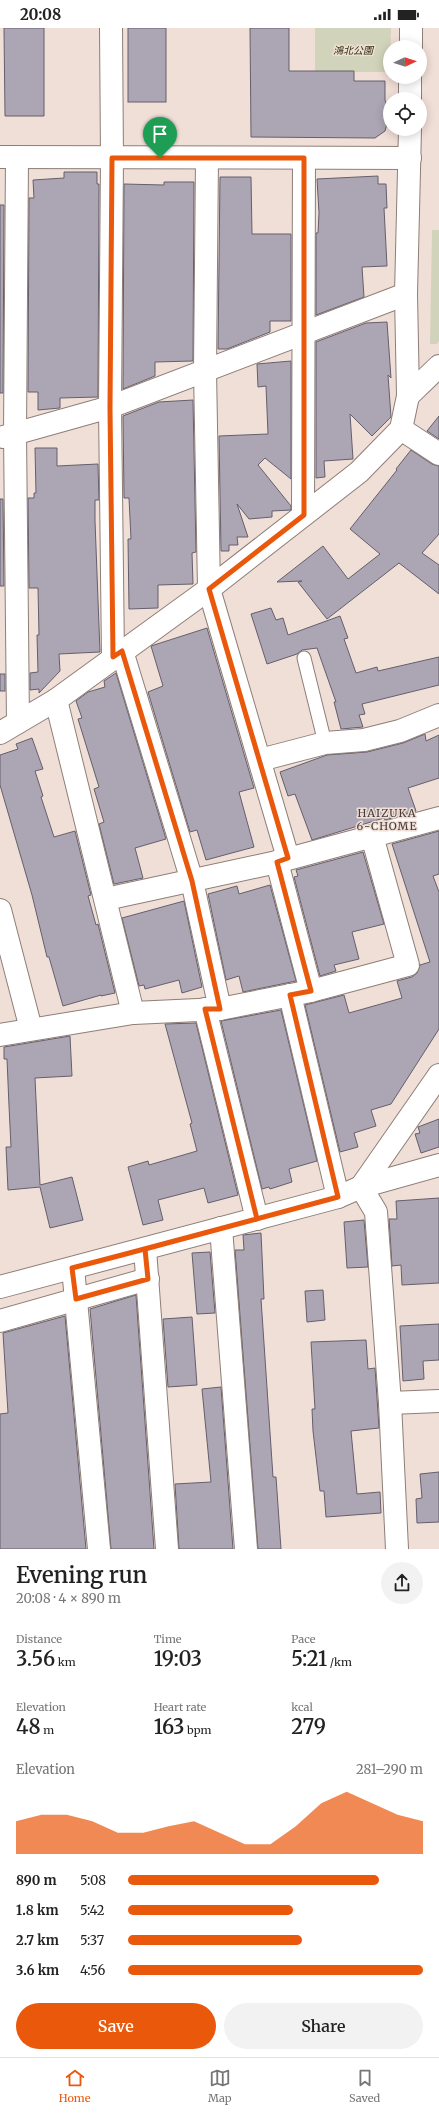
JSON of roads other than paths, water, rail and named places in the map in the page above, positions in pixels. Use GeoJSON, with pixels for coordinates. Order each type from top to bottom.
{"type":"FeatureCollection","features":[{"type":"Feature","properties":{"kind":"street"},"geometry":{"type":"LineString","coordinates":[[111,28],[112,158],[110,408],[118,654],[192,881],[213,1009],[257,1219]]}},
{"type":"Feature","properties":{"kind":"street"},"geometry":{"type":"LineString","coordinates":[[411,28],[411,40]]}},
{"type":"Feature","properties":{"kind":"street"},"geometry":{"type":"LineString","coordinates":[[0,733],[56,700],[209,589],[359,472],[401,429],[408,396],[406,294],[410,136]]}},
{"type":"Feature","properties":{"kind":"street"},"geometry":{"type":"LineString","coordinates":[[18,722],[8,436],[8,157],[410,158]]}},
{"type":"Feature","properties":{"kind":"street"},"geometry":{"type":"LineString","coordinates":[[207,158],[206,372],[209,589],[260,760],[311,991]]}},
{"type":"Feature","properties":{"kind":"street"},"geometry":{"type":"LineString","coordinates":[[304,158],[304,515]]}},
{"type":"Feature","properties":{"kind":"street"},"geometry":{"type":"LineString","coordinates":[[8,436],[110,408],[406,294]]}},
{"type":"Feature","properties":{"kind":"street"},"geometry":{"type":"LineString","coordinates":[[408,396],[439,366]]}},
{"type":"Feature","properties":{"kind":"street"},"geometry":{"type":"LineString","coordinates":[[401,429],[439,454]]}},
{"type":"Feature","properties":{"kind":"street"},"geometry":{"type":"LineString","coordinates":[[56,700],[133,1013]]}},
{"type":"Feature","properties":{"kind":"street"},"geometry":{"type":"LineString","coordinates":[[260,760],[325,743],[364,740],[400,731],[439,715]]}},
{"type":"Feature","properties":{"kind":"street"},"geometry":{"type":"LineString","coordinates":[[106,899],[282,860],[439,818]]}},
{"type":"Feature","properties":{"kind":"street"},"geometry":{"type":"LineString","coordinates":[[0,1035],[133,1013],[213,1009],[311,991],[408,965],[372,836]]}},
{"type":"Feature","properties":{"kind":"street"},"geometry":{"type":"LineString","coordinates":[[2,924],[31,1029]]}},
{"type":"Feature","properties":{"kind":"street"},"geometry":{"type":"LineString","coordinates":[[290,995],[338,1197]]}},
{"type":"Feature","properties":{"kind":"street"},"geometry":{"type":"LineString","coordinates":[[361,1187],[439,1075]]}},
{"type":"Feature","properties":{"kind":"street"},"geometry":{"type":"LineString","coordinates":[[0,1288],[338,1197],[361,1187],[439,1165]]}},
{"type":"Feature","properties":{"kind":"street"},"geometry":{"type":"LineString","coordinates":[[361,1187],[376,1212],[390,1403],[397,1549]]}},
{"type":"Feature","properties":{"kind":"street"},"geometry":{"type":"LineString","coordinates":[[221,1228],[246,1549]]}},
{"type":"Feature","properties":{"kind":"street"},"geometry":{"type":"LineString","coordinates":[[145,1249],[167,1549]]}},
{"type":"Feature","properties":{"kind":"street"},"geometry":{"type":"LineString","coordinates":[[72,1268],[99,1549]]}},
{"type":"Feature","properties":{"kind":"street"},"geometry":{"type":"LineString","coordinates":[[0,1321],[148,1279]]}},
{"type":"Feature","properties":{"kind":"street"},"geometry":{"type":"LineString","coordinates":[[390,1403],[439,1401]]}},
{"type":"Feature","properties":{"kind":"lane"},"geometry":{"type":"LineString","coordinates":[[304,658],[325,743]]}},
{"type":"Feature","properties":{"kind":"district","name":"HAIZUKA 6-CHOME"},"geometry":{"type":"Point","coordinates":[387,819]}},
{"type":"Feature","properties":{"kind":"park label","name":"鴻北公園"},"geometry":{"type":"Point","coordinates":[353,50]}}]}
